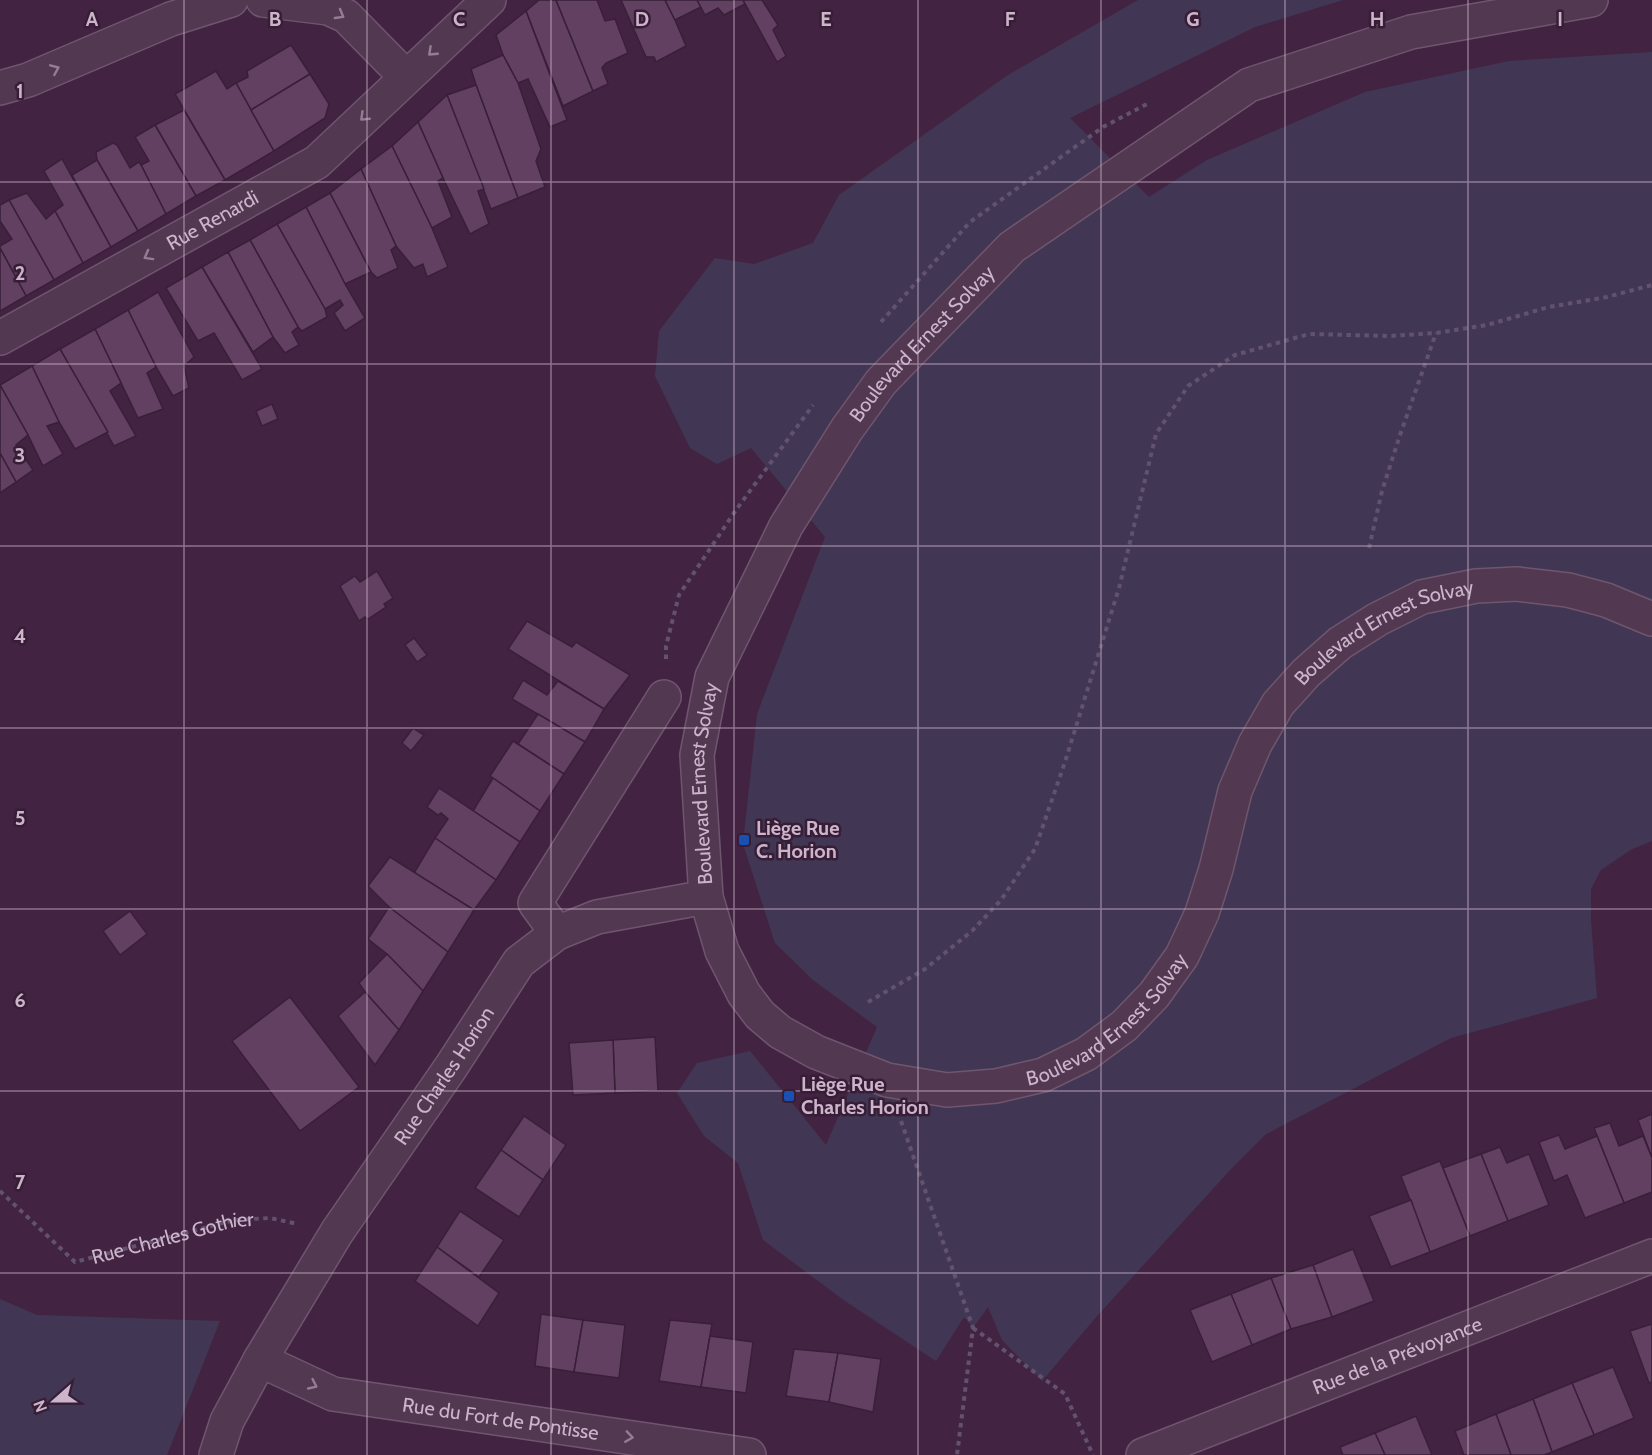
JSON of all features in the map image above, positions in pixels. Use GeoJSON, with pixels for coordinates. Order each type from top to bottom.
{"type":"FeatureCollection","features":[{"type":"Feature","properties":{"kind":"street"},"geometry":{"type":"LineString","coordinates":[[0,88],[28,80],[171,19],[231,0]]}},
{"type":"Feature","properties":{"kind":"street"},"geometry":{"type":"LineString","coordinates":[[263,0],[328,8],[346,16],[406,77]]}},
{"type":"Feature","properties":{"kind":"street","name":"Rue Renardi"},"geometry":{"type":"LineString","coordinates":[[0,338],[317,162],[489,0]]}},
{"type":"Feature","properties":{"kind":"street","name":"Boulevard Ernest Solvay"},"geometry":{"type":"LineString","coordinates":[[1590,0],[1411,32],[1249,86],[1012,247],[881,382],[847,429],[786,526],[712,677],[697,755],[706,897],[722,951],[744,994],[760,1015],[780,1032],[816,1052],[887,1080],[947,1090],[1005,1083],[1043,1075],[1086,1054],[1124,1026],[1154,995],[1182,956],[1202,913],[1216,869],[1235,791],[1255,744],[1278,704],[1306,673],[1340,643],[1378,619],[1422,597],[1476,586],[1517,584],[1577,592],[1606,600],[1652,619]]}},
{"type":"Feature","properties":{"kind":"street"},"geometry":{"type":"LineString","coordinates":[[557,933],[535,903],[664,697]]}},
{"type":"Feature","properties":{"kind":"street","name":"Rue Charles Horion"},"geometry":{"type":"LineString","coordinates":[[260,1360],[337,1232],[451,1067],[519,962],[557,933],[597,917],[706,897]]}},
{"type":"Feature","properties":{"kind":"street","name":"Rue de la Prévoyance"},"geometry":{"type":"LineString","coordinates":[[1143,1455],[1652,1256]]}},
{"type":"Feature","properties":{"kind":"street"},"geometry":{"type":"LineString","coordinates":[[216,1455],[227,1421],[260,1360]]}},
{"type":"Feature","properties":{"kind":"street","name":"Rue du Fort de Pontisse"},"geometry":{"type":"LineString","coordinates":[[260,1360],[333,1394],[749,1455]]}},
{"type":"Feature","properties":{"kind":"path"},"geometry":{"type":"LineString","coordinates":[[868,1002],[925,969],[972,931],[1002,900],[1035,849],[1065,762],[1119,588],[1156,434],[1188,386],[1235,355],[1310,334],[1390,336],[1437,333],[1487,325],[1549,307],[1607,297],[1652,285]]}},
{"type":"Feature","properties":{"kind":"path"},"geometry":{"type":"LineString","coordinates":[[1369,548],[1382,491],[1437,333]]}},
{"type":"Feature","properties":{"kind":"path"},"geometry":{"type":"LineString","coordinates":[[887,1080],[974,1328],[957,1455]]}},
{"type":"Feature","properties":{"kind":"path","name":"Rue Charles Gothier"},"geometry":{"type":"LineString","coordinates":[[0,1191],[75,1262],[234,1220],[270,1218],[337,1232]]}},
{"type":"Feature","properties":{"kind":"path"},"geometry":{"type":"LineString","coordinates":[[974,1328],[1065,1394],[1094,1455]]}},
{"type":"Feature","properties":{"kind":"shaded area"},"geometry":{"type":"Polygon","coordinates":[[[1138,0],[1343,0],[1255,27],[1070,118],[1149,197],[1207,160],[1365,92],[1509,61],[1652,52],[1652,841],[1632,849],[1601,870],[1591,889],[1597,998],[1451,1038],[1266,1134],[1231,1169],[1097,1316],[1042,1381],[1002,1340],[988,1307],[973,1328],[964,1317],[936,1361],[845,1301],[763,1240],[738,1163],[704,1136],[677,1093],[697,1063],[750,1051],[826,1145],[877,1027],[813,980],[775,943],[743,844],[757,714],[825,537],[751,448],[717,464],[690,448],[655,376],[659,331],[715,258],[754,264],[813,243],[839,195],[1008,75],[1138,0]]]}},
{"type":"Feature","properties":{"kind":"shaded area"},"geometry":{"type":"Polygon","coordinates":[[[0,1299],[37,1315],[220,1321],[167,1455],[0,1455],[0,1299]]]}},
{"type":"Feature","properties":{"kind":"building"},"geometry":{"type":"Polygon","coordinates":[[[539,0],[556,0],[593,91],[563,106],[526,11],[539,0]]]}},
{"type":"Feature","properties":{"kind":"building"},"geometry":{"type":"Polygon","coordinates":[[[556,0],[597,0],[605,21],[615,19],[628,53],[606,63],[602,68],[608,84],[593,91],[556,0]]]}},
{"type":"Feature","properties":{"kind":"building"},"geometry":{"type":"Polygon","coordinates":[[[621,0],[665,0],[686,46],[656,62],[654,57],[646,57],[621,0]]]}},
{"type":"Feature","properties":{"kind":"building"},"geometry":{"type":"Polygon","coordinates":[[[665,0],[697,0],[701,7],[675,20],[665,0]]]}},
{"type":"Feature","properties":{"kind":"building"},"geometry":{"type":"Polygon","coordinates":[[[697,0],[743,0],[745,4],[724,15],[718,8],[705,15],[697,0]]]}},
{"type":"Feature","properties":{"kind":"building"},"geometry":{"type":"Polygon","coordinates":[[[743,0],[762,0],[778,25],[773,30],[786,56],[777,62],[743,0]]]}},
{"type":"Feature","properties":{"kind":"building"},"geometry":{"type":"Polygon","coordinates":[[[526,11],[567,120],[550,127],[528,79],[518,83],[503,55],[496,35],[526,11]]]}},
{"type":"Feature","properties":{"kind":"building"},"geometry":{"type":"Polygon","coordinates":[[[291,45],[310,74],[251,110],[236,83],[248,77],[247,71],[291,45]]]}},
{"type":"Feature","properties":{"kind":"building"},"geometry":{"type":"Polygon","coordinates":[[[503,55],[518,83],[541,149],[536,161],[545,187],[518,198],[471,69],[503,55]]]}},
{"type":"Feature","properties":{"kind":"building"},"geometry":{"type":"Polygon","coordinates":[[[216,71],[227,89],[236,83],[274,151],[225,180],[175,94],[216,71]]]}},
{"type":"Feature","properties":{"kind":"building"},"geometry":{"type":"Polygon","coordinates":[[[310,74],[329,104],[325,118],[274,151],[251,110],[310,74]]]}},
{"type":"Feature","properties":{"kind":"building"},"geometry":{"type":"Polygon","coordinates":[[[476,85],[518,198],[491,209],[447,95],[476,85]]]}},
{"type":"Feature","properties":{"kind":"building"},"geometry":{"type":"Polygon","coordinates":[[[447,95],[484,189],[478,191],[489,224],[470,234],[418,122],[447,95]]]}},
{"type":"Feature","properties":{"kind":"building"},"geometry":{"type":"Polygon","coordinates":[[[184,110],[225,180],[196,196],[155,125],[184,110]]]}},
{"type":"Feature","properties":{"kind":"building"},"geometry":{"type":"Polygon","coordinates":[[[418,122],[443,178],[438,181],[452,217],[432,228],[392,146],[418,122]]]}},
{"type":"Feature","properties":{"kind":"building"},"geometry":{"type":"Polygon","coordinates":[[[155,125],[196,196],[166,214],[141,165],[149,161],[135,137],[155,125]]]}},
{"type":"Feature","properties":{"kind":"building"},"geometry":{"type":"Polygon","coordinates":[[[113,143],[117,145],[130,168],[139,162],[166,214],[138,231],[97,160],[96,152],[113,143]]]}},
{"type":"Feature","properties":{"kind":"building"},"geometry":{"type":"Polygon","coordinates":[[[392,146],[432,228],[448,267],[427,277],[423,264],[414,268],[396,246],[361,169],[392,146]]]}},
{"type":"Feature","properties":{"kind":"building"},"geometry":{"type":"Polygon","coordinates":[[[62,159],[111,247],[83,263],[55,211],[63,205],[44,171],[62,159]]]}},
{"type":"Feature","properties":{"kind":"building"},"geometry":{"type":"Polygon","coordinates":[[[97,160],[138,231],[111,247],[72,175],[97,160]]]}},
{"type":"Feature","properties":{"kind":"building"},"geometry":{"type":"Polygon","coordinates":[[[361,169],[396,246],[391,250],[398,268],[377,278],[371,272],[330,193],[361,169]]]}},
{"type":"Feature","properties":{"kind":"building"},"geometry":{"type":"Polygon","coordinates":[[[27,193],[46,219],[55,211],[83,263],[54,280],[9,200],[27,193]]]}},
{"type":"Feature","properties":{"kind":"building"},"geometry":{"type":"Polygon","coordinates":[[[330,193],[371,272],[345,284],[306,207],[330,193]]]}},
{"type":"Feature","properties":{"kind":"building"},"geometry":{"type":"Polygon","coordinates":[[[9,200],[54,280],[26,296],[0,248],[12,239],[0,221],[0,205],[9,200]]]}},
{"type":"Feature","properties":{"kind":"building"},"geometry":{"type":"Polygon","coordinates":[[[306,207],[365,318],[345,331],[334,313],[343,305],[340,300],[325,309],[277,224],[306,207]]]}},
{"type":"Feature","properties":{"kind":"building"},"geometry":{"type":"Polygon","coordinates":[[[277,224],[325,309],[327,317],[302,331],[250,240],[277,224]]]}},
{"type":"Feature","properties":{"kind":"building"},"geometry":{"type":"Polygon","coordinates":[[[250,240],[298,327],[292,332],[299,345],[285,353],[273,337],[228,252],[250,240]]]}},
{"type":"Feature","properties":{"kind":"building"},"geometry":{"type":"Polygon","coordinates":[[[0,248],[26,296],[0,311],[0,248]]]}},
{"type":"Feature","properties":{"kind":"building"},"geometry":{"type":"Polygon","coordinates":[[[228,252],[273,337],[253,352],[202,267],[228,252]]]}},
{"type":"Feature","properties":{"kind":"building"},"geometry":{"type":"Polygon","coordinates":[[[202,267],[262,369],[242,380],[214,333],[198,341],[166,288],[202,267]]]}},
{"type":"Feature","properties":{"kind":"building"},"geometry":{"type":"Polygon","coordinates":[[[158,292],[194,357],[184,366],[189,388],[173,396],[128,310],[158,292]]]}},
{"type":"Feature","properties":{"kind":"building"},"geometry":{"type":"Polygon","coordinates":[[[128,310],[156,367],[147,373],[163,409],[138,418],[95,329],[128,310]]]}},
{"type":"Feature","properties":{"kind":"building"},"geometry":{"type":"Polygon","coordinates":[[[95,329],[121,383],[110,391],[136,436],[114,446],[60,349],[95,329]]]}},
{"type":"Feature","properties":{"kind":"building"},"geometry":{"type":"Polygon","coordinates":[[[60,349],[108,432],[75,449],[32,366],[60,349]]]}},
{"type":"Feature","properties":{"kind":"building"},"geometry":{"type":"Polygon","coordinates":[[[32,366],[59,422],[47,426],[63,454],[43,466],[0,385],[32,366]]]}},
{"type":"Feature","properties":{"kind":"building"},"geometry":{"type":"Polygon","coordinates":[[[0,385],[28,435],[16,445],[33,470],[16,482],[0,453],[0,385]]]}},
{"type":"Feature","properties":{"kind":"building"},"geometry":{"type":"Polygon","coordinates":[[[272,404],[278,419],[262,426],[256,411],[272,404]]]}},
{"type":"Feature","properties":{"kind":"building"},"geometry":{"type":"Polygon","coordinates":[[[0,453],[16,482],[0,493],[0,453]]]}},
{"type":"Feature","properties":{"kind":"building"},"geometry":{"type":"Polygon","coordinates":[[[377,571],[393,598],[384,604],[386,607],[368,619],[365,617],[359,621],[340,586],[355,576],[360,582],[377,571]]]}},
{"type":"Feature","properties":{"kind":"building"},"geometry":{"type":"Polygon","coordinates":[[[527,621],[572,647],[576,642],[630,675],[604,709],[508,649],[527,621]]]}},
{"type":"Feature","properties":{"kind":"building"},"geometry":{"type":"Polygon","coordinates":[[[414,638],[427,655],[417,662],[405,645],[414,638]]]}},
{"type":"Feature","properties":{"kind":"building"},"geometry":{"type":"Polygon","coordinates":[[[523,680],[547,695],[558,681],[604,709],[585,742],[512,699],[523,680]]]}},
{"type":"Feature","properties":{"kind":"building"},"geometry":{"type":"Polygon","coordinates":[[[538,714],[585,742],[564,774],[518,744],[538,714]]]}},
{"type":"Feature","properties":{"kind":"building"},"geometry":{"type":"Polygon","coordinates":[[[413,728],[424,735],[411,751],[402,743],[413,728]]]}},
{"type":"Feature","properties":{"kind":"building"},"geometry":{"type":"Polygon","coordinates":[[[513,741],[564,774],[540,811],[490,776],[513,741]]]}},
{"type":"Feature","properties":{"kind":"building"},"geometry":{"type":"Polygon","coordinates":[[[493,778],[540,811],[520,842],[473,811],[493,778]]]}},
{"type":"Feature","properties":{"kind":"building"},"geometry":{"type":"Polygon","coordinates":[[[439,788],[520,842],[496,880],[435,838],[448,819],[427,807],[439,788]]]}},
{"type":"Feature","properties":{"kind":"building"},"geometry":{"type":"Polygon","coordinates":[[[435,838],[496,880],[474,910],[414,873],[435,838]]]}},
{"type":"Feature","properties":{"kind":"building"},"geometry":{"type":"Polygon","coordinates":[[[390,857],[474,910],[448,952],[389,907],[368,886],[390,857]]]}},
{"type":"Feature","properties":{"kind":"building"},"geometry":{"type":"Polygon","coordinates":[[[389,907],[448,952],[423,991],[387,954],[368,939],[389,907]]]}},
{"type":"Feature","properties":{"kind":"building"},"geometry":{"type":"Polygon","coordinates":[[[130,911],[147,934],[120,955],[103,931],[130,911]]]}},
{"type":"Feature","properties":{"kind":"building"},"geometry":{"type":"Polygon","coordinates":[[[387,954],[423,991],[399,1030],[359,983],[387,954]]]}},
{"type":"Feature","properties":{"kind":"building"},"geometry":{"type":"Polygon","coordinates":[[[365,992],[399,1030],[375,1065],[338,1016],[365,992]]]}},
{"type":"Feature","properties":{"kind":"building"},"geometry":{"type":"Polygon","coordinates":[[[290,997],[359,1087],[300,1131],[232,1041],[290,997]]]}},
{"type":"Feature","properties":{"kind":"building"},"geometry":{"type":"Polygon","coordinates":[[[655,1037],[658,1091],[615,1093],[613,1040],[655,1037]]]}},
{"type":"Feature","properties":{"kind":"building"},"geometry":{"type":"Polygon","coordinates":[[[613,1040],[615,1093],[573,1095],[569,1043],[613,1040]]]}},
{"type":"Feature","properties":{"kind":"building"},"geometry":{"type":"Polygon","coordinates":[[[1652,1114],[1652,1158],[1638,1120],[1652,1114]]]}},
{"type":"Feature","properties":{"kind":"building"},"geometry":{"type":"Polygon","coordinates":[[[524,1116],[566,1145],[543,1180],[501,1150],[524,1116]]]}},
{"type":"Feature","properties":{"kind":"building"},"geometry":{"type":"Polygon","coordinates":[[[1610,1123],[1619,1146],[1643,1136],[1652,1158],[1652,1192],[1624,1203],[1594,1128],[1610,1123]]]}},
{"type":"Feature","properties":{"kind":"building"},"geometry":{"type":"Polygon","coordinates":[[[1559,1135],[1565,1149],[1597,1136],[1624,1203],[1585,1218],[1567,1175],[1554,1181],[1539,1142],[1559,1135]]]}},
{"type":"Feature","properties":{"kind":"building"},"geometry":{"type":"Polygon","coordinates":[[[1500,1147],[1507,1163],[1529,1154],[1549,1205],[1508,1221],[1481,1154],[1500,1147]]]}},
{"type":"Feature","properties":{"kind":"building"},"geometry":{"type":"Polygon","coordinates":[[[501,1150],[543,1180],[519,1217],[475,1188],[501,1150]]]}},
{"type":"Feature","properties":{"kind":"building"},"geometry":{"type":"Polygon","coordinates":[[[1481,1154],[1508,1221],[1470,1236],[1443,1168],[1481,1154]]]}},
{"type":"Feature","properties":{"kind":"building"},"geometry":{"type":"Polygon","coordinates":[[[1440,1161],[1470,1236],[1430,1252],[1401,1176],[1440,1161]]]}},
{"type":"Feature","properties":{"kind":"building"},"geometry":{"type":"Polygon","coordinates":[[[1411,1200],[1430,1252],[1391,1267],[1369,1216],[1411,1200]]]}},
{"type":"Feature","properties":{"kind":"building"},"geometry":{"type":"Polygon","coordinates":[[[460,1211],[504,1240],[479,1277],[437,1247],[460,1211]]]}},
{"type":"Feature","properties":{"kind":"building"},"geometry":{"type":"Polygon","coordinates":[[[437,1247],[499,1293],[478,1326],[415,1281],[437,1247]]]}},
{"type":"Feature","properties":{"kind":"building"},"geometry":{"type":"Polygon","coordinates":[[[1353,1249],[1374,1301],[1332,1317],[1313,1265],[1353,1249]]]}},
{"type":"Feature","properties":{"kind":"building"},"geometry":{"type":"Polygon","coordinates":[[[1313,1265],[1332,1317],[1291,1329],[1271,1278],[1313,1265]]]}},
{"type":"Feature","properties":{"kind":"building"},"geometry":{"type":"Polygon","coordinates":[[[1271,1278],[1291,1329],[1252,1345],[1231,1294],[1271,1278]]]}},
{"type":"Feature","properties":{"kind":"building"},"geometry":{"type":"Polygon","coordinates":[[[1231,1294],[1252,1345],[1212,1362],[1190,1310],[1231,1294]]]}},
{"type":"Feature","properties":{"kind":"building"},"geometry":{"type":"Polygon","coordinates":[[[541,1314],[583,1320],[574,1372],[535,1366],[541,1314]]]}},
{"type":"Feature","properties":{"kind":"building"},"geometry":{"type":"Polygon","coordinates":[[[583,1320],[625,1325],[619,1378],[574,1372],[583,1320]]]}},
{"type":"Feature","properties":{"kind":"building"},"geometry":{"type":"Polygon","coordinates":[[[670,1320],[712,1324],[701,1387],[659,1381],[670,1320]]]}},
{"type":"Feature","properties":{"kind":"building"},"geometry":{"type":"Polygon","coordinates":[[[1652,1324],[1652,1382],[1649,1383],[1630,1331],[1652,1324]]]}},
{"type":"Feature","properties":{"kind":"building"},"geometry":{"type":"Polygon","coordinates":[[[710,1336],[753,1342],[746,1393],[701,1387],[710,1336]]]}},
{"type":"Feature","properties":{"kind":"building"},"geometry":{"type":"Polygon","coordinates":[[[794,1349],[838,1353],[829,1402],[786,1396],[794,1349]]]}},
{"type":"Feature","properties":{"kind":"building"},"geometry":{"type":"Polygon","coordinates":[[[838,1353],[881,1359],[873,1412],[829,1402],[838,1353]]]}},
{"type":"Feature","properties":{"kind":"building"},"geometry":{"type":"Polygon","coordinates":[[[1613,1367],[1634,1418],[1594,1435],[1572,1383],[1613,1367]]]}},
{"type":"Feature","properties":{"kind":"building"},"geometry":{"type":"Polygon","coordinates":[[[1572,1383],[1594,1435],[1552,1452],[1533,1399],[1572,1383]]]}},
{"type":"Feature","properties":{"kind":"building"},"geometry":{"type":"Polygon","coordinates":[[[1533,1399],[1552,1452],[1544,1455],[1511,1455],[1496,1414],[1533,1399]]]}},
{"type":"Feature","properties":{"kind":"building"},"geometry":{"type":"Polygon","coordinates":[[[1496,1414],[1511,1455],[1464,1455],[1455,1431],[1496,1414]]]}},
{"type":"Feature","properties":{"kind":"building"},"geometry":{"type":"Polygon","coordinates":[[[1416,1416],[1432,1455],[1385,1455],[1375,1433],[1416,1416]]]}},
{"type":"Feature","properties":{"kind":"building"},"geometry":{"type":"Polygon","coordinates":[[[1375,1433],[1385,1455],[1343,1455],[1340,1447],[1375,1433]]]}},
{"type":"Feature","properties":{"kind":"place","name":"Liège Rue C. Horion"},"geometry":{"type":"Point","coordinates":[744,840]}},
{"type":"Feature","properties":{"kind":"place","name":"Liège Rue Charles Horion"},"geometry":{"type":"Point","coordinates":[789,1096]}}]}
